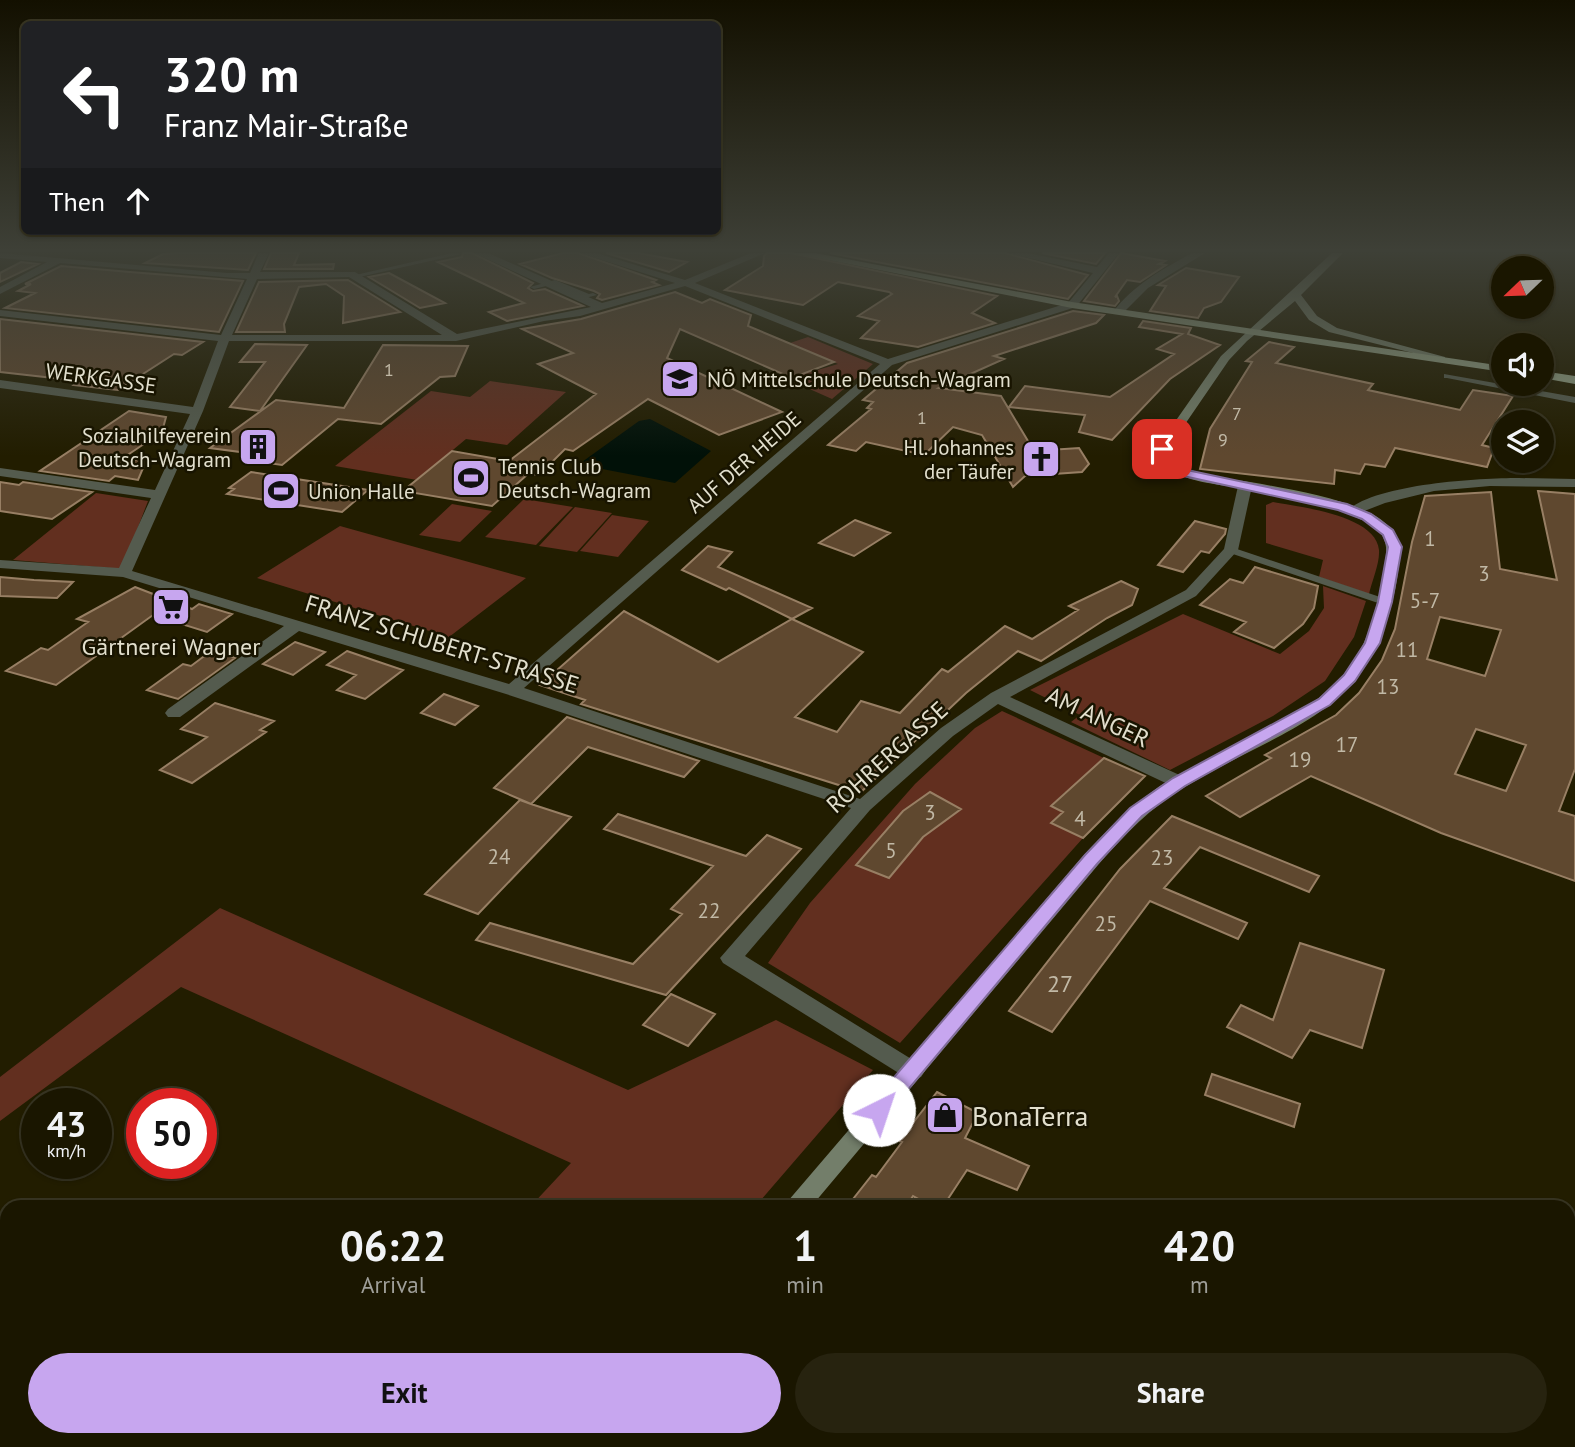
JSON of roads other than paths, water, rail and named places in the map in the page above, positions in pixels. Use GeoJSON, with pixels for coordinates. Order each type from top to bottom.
{"type":"FeatureCollection","features":[{"type":"Feature","properties":{"kind":"main road"},"geometry":{"type":"LineString","coordinates":[[1176,321],[1491,367]]}},
{"type":"Feature","properties":{"kind":"main road"},"geometry":{"type":"LineString","coordinates":[[801,1200],[1114,834],[1136,812],[1179,782],[1306,714],[1332,695],[1362,662],[1372,643],[1385,602],[1395,547],[1380,525],[1354,511],[1184,472],[1168,464],[1161,452],[1225,358],[1267,321]]}},
{"type":"Feature","properties":{"kind":"main road"},"geometry":{"type":"LineString","coordinates":[[1316,321],[1333,330],[1442,359]]}},
{"type":"Feature","properties":{"kind":"street"},"geometry":{"type":"LineString","coordinates":[[68,321],[225,338],[456,338],[538,321]]}},
{"type":"Feature","properties":{"kind":"street"},"geometry":{"type":"LineString","coordinates":[[124,573],[197,411],[232,321]]}},
{"type":"Feature","properties":{"kind":"street"},"geometry":{"type":"LineString","coordinates":[[427,321],[456,338]]}},
{"type":"Feature","properties":{"kind":"street"},"geometry":{"type":"LineString","coordinates":[[781,321],[888,363]]}},
{"type":"Feature","properties":{"kind":"street","name":"AUF DER HEIDE"},"geometry":{"type":"LineString","coordinates":[[512,690],[888,363],[1023,321]]}},
{"type":"Feature","properties":{"kind":"street"},"geometry":{"type":"LineString","coordinates":[[1554,377],[1575,381]]}},
{"type":"Feature","properties":{"kind":"street","name":"WERKGASSE"},"geometry":{"type":"LineString","coordinates":[[0,384],[197,411]]}},
{"type":"Feature","properties":{"kind":"street"},"geometry":{"type":"LineString","coordinates":[[0,472],[160,495]]}},
{"type":"Feature","properties":{"kind":"street"},"geometry":{"type":"LineString","coordinates":[[1354,511],[1390,495],[1412,490],[1522,481],[1575,483]]}},
{"type":"Feature","properties":{"kind":"street"},"geometry":{"type":"LineString","coordinates":[[1231,550],[1245,486]]}},
{"type":"Feature","properties":{"kind":"street","name":"ROHRERGASSE"},"geometry":{"type":"LineString","coordinates":[[913,1071],[731,958],[863,806],[947,732],[997,697],[1191,593],[1231,550]]}},
{"type":"Feature","properties":{"kind":"street","name":"FRANZ SCHUBERT-STRASSE"},"geometry":{"type":"LineString","coordinates":[[0,564],[124,573],[512,690],[863,806]]}},
{"type":"Feature","properties":{"kind":"street"},"geometry":{"type":"LineString","coordinates":[[174,713],[298,624]]}},
{"type":"Feature","properties":{"kind":"street","name":"AM ANGER"},"geometry":{"type":"LineString","coordinates":[[997,697],[1179,782]]}},
{"type":"Feature","properties":{"kind":"lane"},"geometry":{"type":"LineString","coordinates":[[1447,376],[1575,400]]}},
{"type":"Feature","properties":{"kind":"lane"},"geometry":{"type":"LineString","coordinates":[[1231,550],[1385,602]]}},
{"type":"Feature","properties":{"kind":"place","name":"NÖ Mittelschule Deutsch-Wagram"},"geometry":{"type":"Point","coordinates":[680,379]}},
{"type":"Feature","properties":{"kind":"place","name":"Sozialhilfeverein Deutsch-Wagram"},"geometry":{"type":"Point","coordinates":[258,447]}},
{"type":"Feature","properties":{"kind":"place","name":"Hl. Johannes der Täufer"},"geometry":{"type":"Point","coordinates":[1041,459]}},
{"type":"Feature","properties":{"kind":"place","name":"Tennis Club Deutsch-Wagram"},"geometry":{"type":"Point","coordinates":[471,478]}},
{"type":"Feature","properties":{"kind":"place","name":"Union Halle"},"geometry":{"type":"Point","coordinates":[281,491]}},
{"type":"Feature","properties":{"kind":"place","name":"Gärtnerei Wagner"},"geometry":{"type":"Point","coordinates":[171,607]}},
{"type":"Feature","properties":{"kind":"place","name":"BonaTerra"},"geometry":{"type":"Point","coordinates":[945,1115]}}]}
